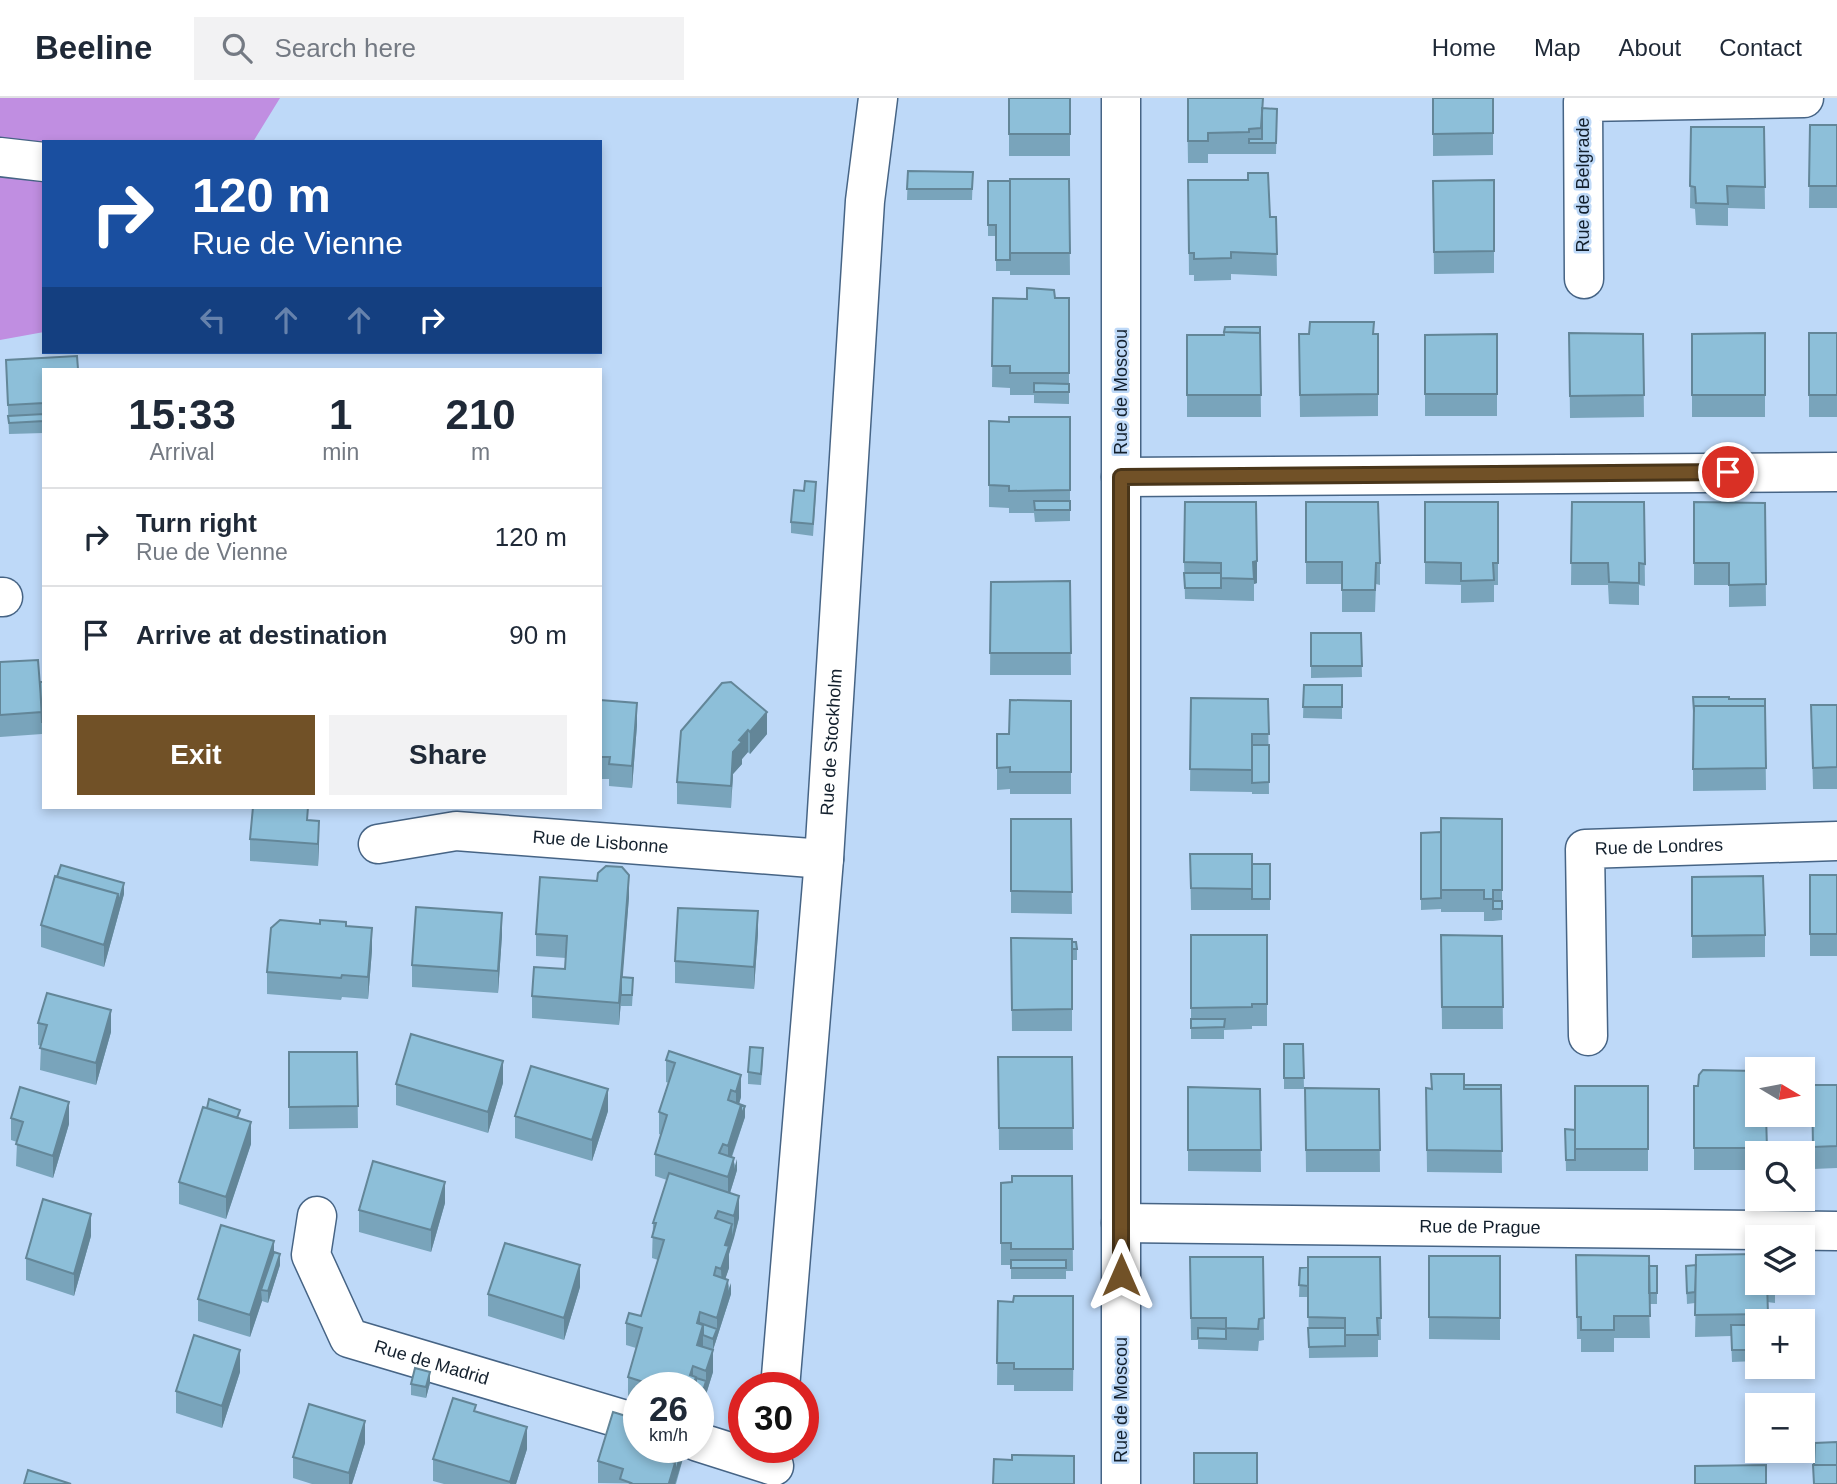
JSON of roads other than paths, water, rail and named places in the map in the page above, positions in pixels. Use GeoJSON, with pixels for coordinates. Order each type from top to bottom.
{"type":"FeatureCollection","features":[{"type":"Feature","properties":{"kind":"street","name":"Rue de Stockholm"},"geometry":{"type":"LineString","coordinates":[[781,1372],[824,859],[865,201],[878,98]]}},
{"type":"Feature","properties":{"kind":"street","name":"Rue de Moscou"},"geometry":{"type":"LineString","coordinates":[[1121,98],[1121,1484]]}},
{"type":"Feature","properties":{"kind":"street","name":"Rue de Belgrade"},"geometry":{"type":"LineString","coordinates":[[1584,279],[1583,102],[1804,98]]}},
{"type":"Feature","properties":{"kind":"street"},"geometry":{"type":"LineString","coordinates":[[0,157],[42,162]]}},
{"type":"Feature","properties":{"kind":"street"},"geometry":{"type":"LineString","coordinates":[[1121,477],[1837,472]]}},
{"type":"Feature","properties":{"kind":"street","name":"Rue de Lisbonne"},"geometry":{"type":"LineString","coordinates":[[377,844],[456,831],[824,859]]}},
{"type":"Feature","properties":{"kind":"street","name":"Rue de Londres"},"geometry":{"type":"LineString","coordinates":[[1588,1036],[1585,849],[1837,841]]}},
{"type":"Feature","properties":{"kind":"street","name":"Rue de Madrid"},"geometry":{"type":"LineString","coordinates":[[317,1216],[311,1255],[349,1338],[623,1419]]}},
{"type":"Feature","properties":{"kind":"street","name":"Rue de Prague"},"geometry":{"type":"LineString","coordinates":[[1121,1223],[1837,1231]]}},
{"type":"Feature","properties":{"kind":"street"},"geometry":{"type":"LineString","coordinates":[[714,1447],[774,1466]]}}]}
